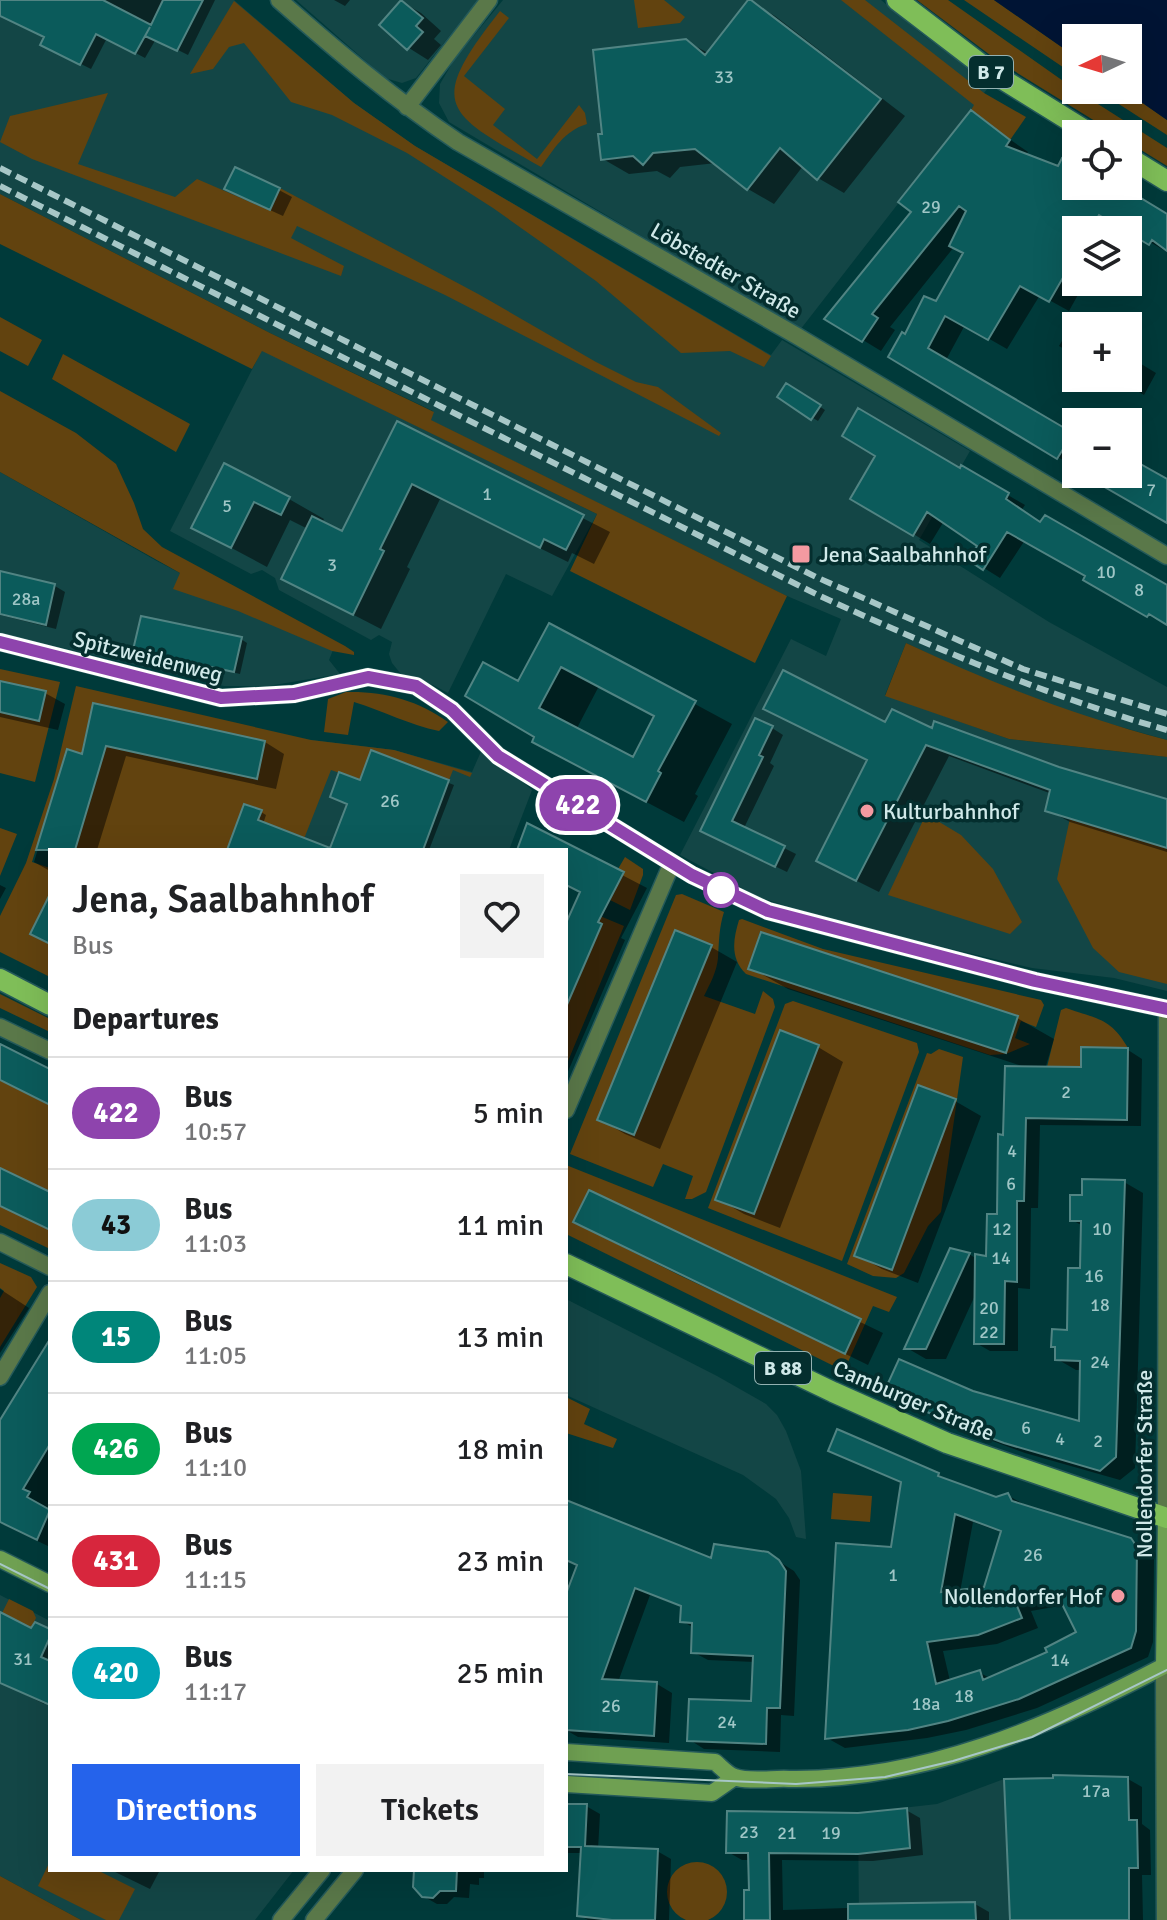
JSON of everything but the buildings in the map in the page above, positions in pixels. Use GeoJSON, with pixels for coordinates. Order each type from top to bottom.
{"type":"FeatureCollection","features":[{"type":"Feature","properties":{"kind":"main road","name":"B 7"},"geometry":{"type":"LineString","coordinates":[[897,0],[991,72],[1068,120]]}},
{"type":"Feature","properties":{"kind":"main road"},"geometry":{"type":"LineString","coordinates":[[1142,166],[1167,181]]}},
{"type":"Feature","properties":{"kind":"main road"},"geometry":{"type":"LineString","coordinates":[[0,979],[48,1004]]}},
{"type":"Feature","properties":{"kind":"main road","name":"Camburger Straße"},"geometry":{"type":"LineString","coordinates":[[568,1265],[947,1443],[1167,1518]]}},
{"type":"Feature","properties":{"kind":"street","name":"Löbstedter Straße"},"geometry":{"type":"LineString","coordinates":[[279,0],[347,60],[458,142],[797,336],[1167,556]]}},
{"type":"Feature","properties":{"kind":"street"},"geometry":{"type":"LineString","coordinates":[[407,107],[489,0]]}},
{"type":"Feature","properties":{"kind":"street","name":"Spitzweidenweg"},"geometry":{"type":"LineString","coordinates":[[0,642],[221,698],[294,694],[368,677],[416,686],[452,710],[498,756],[672,863],[752,904],[797,920],[1035,981],[1167,1009]]}},
{"type":"Feature","properties":{"kind":"street"},"geometry":{"type":"LineString","coordinates":[[568,1105],[672,863]]}},
{"type":"Feature","properties":{"kind":"street","name":"Nollendorfer Straße"},"geometry":{"type":"LineString","coordinates":[[1166,1916],[1167,1009]]}},
{"type":"Feature","properties":{"kind":"street"},"geometry":{"type":"LineString","coordinates":[[0,1027],[48,1050]]}},
{"type":"Feature","properties":{"kind":"street"},"geometry":{"type":"LineString","coordinates":[[0,1242],[48,1266]]}},
{"type":"Feature","properties":{"kind":"street"},"geometry":{"type":"LineString","coordinates":[[0,1377],[48,1296]]}},
{"type":"Feature","properties":{"kind":"street"},"geometry":{"type":"LineString","coordinates":[[0,1559],[48,1583]]}},
{"type":"Feature","properties":{"kind":"street"},"geometry":{"type":"LineString","coordinates":[[568,1752],[715,1762],[735,1777],[802,1779],[904,1768],[963,1754],[1048,1723],[1165,1662]]}},
{"type":"Feature","properties":{"kind":"street"},"geometry":{"type":"LineString","coordinates":[[568,1784],[712,1793],[735,1777]]}},
{"type":"Feature","properties":{"kind":"street"},"geometry":{"type":"LineString","coordinates":[[281,1920],[320,1872]]}},
{"type":"Feature","properties":{"kind":"street"},"geometry":{"type":"LineString","coordinates":[[299,1899],[322,1918],[354,1872]]}},
{"type":"Feature","properties":{"kind":"shaded area"},"geometry":{"type":"Polygon","coordinates":[[[0,0],[234,0],[354,103],[415,146],[771,355],[782,340],[970,451],[919,540],[1049,622],[1167,687],[1167,740],[1075,714],[967,672],[906,643],[885,695],[1009,739],[1167,757],[1167,991],[1114,978],[1032,968],[838,922],[761,898],[680,855],[791,639],[826,656],[841,619],[780,593],[430,420],[433,411],[270,333],[0,194],[0,0]]]}},
{"type":"Feature","properties":{"kind":"shaded area"},"geometry":{"type":"Polygon","coordinates":[[[296,0],[478,0],[416,78],[402,83],[385,78],[296,0]]]}},
{"type":"Feature","properties":{"kind":"shaded area"},"geometry":{"type":"Polygon","coordinates":[[[503,0],[881,0],[991,84],[800,330],[449,122],[439,103],[440,84],[454,60],[503,0]]]}},
{"type":"Feature","properties":{"kind":"shaded area"},"geometry":{"type":"Polygon","coordinates":[[[634,0],[664,0],[685,17],[680,23],[638,28],[634,0]]]}},
{"type":"Feature","properties":{"kind":"shaded area"},"geometry":{"type":"Polygon","coordinates":[[[841,0],[865,0],[984,93],[1026,117],[1010,140],[971,110],[974,105],[841,0]]]}},
{"type":"Feature","properties":{"kind":"shaded area"},"geometry":{"type":"Polygon","coordinates":[[[917,0],[948,0],[1062,80],[1062,101],[998,61],[917,0]]]}},
{"type":"Feature","properties":{"kind":"shaded area"},"geometry":{"type":"Polygon","coordinates":[[[964,0],[994,0],[1062,47],[1062,66],[964,0]]]}},
{"type":"Feature","properties":{"kind":"shaded area"},"geometry":{"type":"Polygon","coordinates":[[[994,0],[1167,0],[1167,120],[1142,103],[1142,24],[1062,24],[1062,47],[994,0]]]}},
{"type":"Feature","properties":{"kind":"shaded area"},"geometry":{"type":"Polygon","coordinates":[[[234,1],[354,103],[415,146],[771,356],[764,367],[730,351],[681,353],[596,281],[493,208],[407,153],[332,115],[291,102],[244,43],[229,47],[213,69],[190,74],[234,1]]]}},
{"type":"Feature","properties":{"kind":"shaded area"},"geometry":{"type":"Polygon","coordinates":[[[500,11],[509,18],[464,76],[505,109],[493,125],[537,159],[579,105],[585,113],[587,124],[566,136],[541,167],[484,133],[466,119],[456,104],[455,88],[461,68],[500,11]]]}},
{"type":"Feature","properties":{"kind":"shaded area"},"geometry":{"type":"Polygon","coordinates":[[[108,93],[78,164],[175,197],[197,179],[269,210],[280,188],[480,295],[596,362],[636,382],[658,387],[721,433],[719,436],[445,295],[297,226],[291,238],[344,266],[341,276],[32,159],[0,142],[10,116],[108,93]]]}},
{"type":"Feature","properties":{"kind":"shaded area"},"geometry":{"type":"Polygon","coordinates":[[[1142,103],[1167,120],[1167,135],[1119,104],[1142,103]]]}},
{"type":"Feature","properties":{"kind":"shaded area"},"geometry":{"type":"Polygon","coordinates":[[[1068,104],[1098,104],[1123,120],[1093,120],[1068,104]]]}},
{"type":"Feature","properties":{"kind":"shaded area"},"geometry":{"type":"Polygon","coordinates":[[[1142,132],[1167,148],[1167,166],[1142,151],[1142,132]]]}},
{"type":"Feature","properties":{"kind":"shaded area"},"geometry":{"type":"Polygon","coordinates":[[[0,194],[270,333],[434,412],[431,420],[787,596],[755,663],[570,571],[597,514],[262,351],[252,369],[0,244],[0,194]]]}},
{"type":"Feature","properties":{"kind":"shaded area"},"geometry":{"type":"Polygon","coordinates":[[[0,317],[42,340],[28,366],[0,351],[0,317]]]}},
{"type":"Feature","properties":{"kind":"shaded area"},"geometry":{"type":"Polygon","coordinates":[[[262,350],[597,514],[552,596],[506,574],[448,693],[401,674],[389,654],[392,642],[379,635],[371,640],[279,590],[275,578],[262,570],[251,574],[170,531],[262,350]]]}},
{"type":"Feature","properties":{"kind":"shaded area"},"geometry":{"type":"Polygon","coordinates":[[[63,354],[190,424],[176,452],[52,379],[63,354]]]}},
{"type":"Feature","properties":{"kind":"shaded area"},"geometry":{"type":"Polygon","coordinates":[[[0,391],[76,433],[116,464],[143,529],[162,547],[345,646],[354,655],[332,651],[238,611],[173,589],[180,573],[0,472],[0,391]]]}},
{"type":"Feature","properties":{"kind":"shaded area"},"geometry":{"type":"Polygon","coordinates":[[[0,472],[247,608],[335,645],[329,660],[340,674],[268,686],[224,686],[0,633],[0,472]]]}},
{"type":"Feature","properties":{"kind":"shaded area"},"geometry":{"type":"Polygon","coordinates":[[[906,643],[1034,698],[1167,740],[1167,757],[1009,739],[885,696],[906,643]]]}},
{"type":"Feature","properties":{"kind":"shaded area"},"geometry":{"type":"Polygon","coordinates":[[[0,669],[60,682],[35,782],[0,773],[0,712],[38,720],[46,691],[0,681],[0,669]]]}},
{"type":"Feature","properties":{"kind":"shaded area"},"geometry":{"type":"Polygon","coordinates":[[[76,686],[311,740],[394,750],[472,773],[470,777],[453,770],[449,780],[371,751],[360,780],[331,770],[302,844],[297,848],[300,836],[280,828],[248,848],[262,811],[244,804],[228,848],[76,848],[102,760],[67,749],[32,862],[48,867],[48,976],[0,952],[0,916],[26,863],[54,779],[76,686]],[[118,709],[85,742],[257,778],[265,741],[118,709]]]}},
{"type":"Feature","properties":{"kind":"shaded area"},"geometry":{"type":"Polygon","coordinates":[[[346,692],[400,698],[448,722],[439,731],[354,702],[348,735],[324,732],[328,699],[346,692]]]}},
{"type":"Feature","properties":{"kind":"shaded area"},"geometry":{"type":"Polygon","coordinates":[[[311,740],[394,750],[472,772],[483,747],[532,790],[510,848],[273,848],[311,740]]]}},
{"type":"Feature","properties":{"kind":"shaded area"},"geometry":{"type":"Polygon","coordinates":[[[926,814],[961,835],[993,869],[1022,922],[1010,934],[888,895],[926,814]]]}},
{"type":"Feature","properties":{"kind":"shaded area"},"geometry":{"type":"Polygon","coordinates":[[[1070,818],[1167,848],[1167,984],[1119,972],[1093,948],[1057,879],[1070,818]]]}},
{"type":"Feature","properties":{"kind":"shaded area"},"geometry":{"type":"Polygon","coordinates":[[[0,828],[17,834],[0,876],[0,828]]]}},
{"type":"Feature","properties":{"kind":"shaded area"},"geometry":{"type":"Polygon","coordinates":[[[625,857],[643,869],[630,910],[610,900],[624,872],[618,869],[625,857]]]}},
{"type":"Feature","properties":{"kind":"shaded area"},"geometry":{"type":"Polygon","coordinates":[[[682,894],[724,912],[716,968],[704,996],[755,1014],[763,991],[773,999],[775,1007],[706,1192],[692,1199],[685,1199],[693,1176],[663,1164],[653,1187],[570,1154],[676,895],[682,894]],[[675,931],[597,1120],[634,1135],[712,946],[675,931]]]}},
{"type":"Feature","properties":{"kind":"shaded area"},"geometry":{"type":"Polygon","coordinates":[[[600,916],[624,926],[568,1061],[568,1002],[602,925],[598,922],[600,916]]]}},
{"type":"Feature","properties":{"kind":"shaded area"},"geometry":{"type":"Polygon","coordinates":[[[739,920],[823,949],[1041,1000],[1044,1005],[1036,1027],[1021,1021],[1015,1038],[1030,1044],[1006,1054],[990,1055],[746,974],[737,962],[734,948],[739,920]],[[760,932],[749,968],[1006,1052],[1017,1016],[760,932]]]}},
{"type":"Feature","properties":{"kind":"shaded area"},"geometry":{"type":"Polygon","coordinates":[[[0,994],[48,1018],[48,1031],[0,1008],[0,994]]]}},
{"type":"Feature","properties":{"kind":"shaded area"},"geometry":{"type":"Polygon","coordinates":[[[793,1001],[917,1043],[919,1052],[842,1261],[708,1208],[785,1004],[793,1001]]]}},
{"type":"Feature","properties":{"kind":"shaded area"},"geometry":{"type":"Polygon","coordinates":[[[1066,1008],[1109,1025],[1128,1048],[1081,1048],[1081,1067],[1047,1067],[1061,1010],[1066,1008]]]}},
{"type":"Feature","properties":{"kind":"shaded area"},"geometry":{"type":"Polygon","coordinates":[[[939,1049],[963,1057],[941,1212],[928,1226],[904,1273],[896,1278],[873,1276],[847,1264],[927,1053],[939,1049]]]}},
{"type":"Feature","properties":{"kind":"shaded area"},"geometry":{"type":"Polygon","coordinates":[[[0,1080],[48,1104],[48,1191],[0,1168],[0,1080]]]}},
{"type":"Feature","properties":{"kind":"shaded area"},"geometry":{"type":"Polygon","coordinates":[[[568,1166],[897,1297],[889,1312],[873,1306],[844,1371],[568,1235],[568,1166]],[[589,1190],[573,1222],[845,1353],[861,1319],[589,1190]]]}},
{"type":"Feature","properties":{"kind":"shaded area"},"geometry":{"type":"Polygon","coordinates":[[[0,1206],[48,1229],[48,1248],[0,1225],[0,1206]]]}},
{"type":"Feature","properties":{"kind":"shaded area"},"geometry":{"type":"Polygon","coordinates":[[[0,1263],[31,1277],[37,1287],[0,1347],[0,1298],[4,1291],[0,1288],[0,1263]]]}},
{"type":"Feature","properties":{"kind":"shaded area"},"geometry":{"type":"Polygon","coordinates":[[[568,1300],[717,1376],[766,1404],[777,1415],[801,1471],[806,1539],[796,1537],[789,1518],[776,1499],[743,1475],[568,1396],[568,1300]]]}},
{"type":"Feature","properties":{"kind":"shaded area"},"geometry":{"type":"Polygon","coordinates":[[[568,1398],[590,1409],[584,1424],[617,1439],[613,1448],[568,1434],[568,1398]]]}},
{"type":"Feature","properties":{"kind":"shaded area"},"geometry":{"type":"Polygon","coordinates":[[[833,1493],[872,1496],[870,1522],[831,1519],[833,1493]]]}},
{"type":"Feature","properties":{"kind":"shaded area"},"geometry":{"type":"Polygon","coordinates":[[[0,1595],[48,1620],[48,1872],[292,1872],[255,1920],[81,1920],[0,1876],[0,1595]]]}},
{"type":"Feature","properties":{"kind":"shaded area"},"geometry":{"type":"Polygon","coordinates":[[[9,1599],[33,1611],[36,1618],[31,1628],[2,1613],[9,1599]]]}},
{"type":"Feature","properties":{"kind":"shaded area"},"geometry":{"type":"Polygon","coordinates":[[[1004,1779],[1010,1920],[859,1920],[858,1813],[937,1804],[1004,1779]]]}},
{"type":"Feature","properties":{"kind":"shaded area"},"geometry":{"type":"Polygon","coordinates":[[[686,1864],[708,1864],[725,1881],[725,1903],[708,1920],[686,1920],[669,1903],[669,1881],[686,1864]]]}},
{"type":"Feature","properties":{"kind":"shaded area"},"geometry":{"type":"Polygon","coordinates":[[[48,1865],[48,1872],[101,1872],[135,1889],[119,1920],[106,1920],[38,1886],[48,1865]]]}},
{"type":"Feature","properties":{"kind":"shaded area"},"geometry":{"type":"Polygon","coordinates":[[[0,1876],[81,1920],[0,1920],[0,1876]]]}},
{"type":"Feature","properties":{"kind":"tram line"},"geometry":{"type":"LineString","coordinates":[[0,1564],[48,1588]]}},
{"type":"Feature","properties":{"kind":"tram line"},"geometry":{"type":"LineString","coordinates":[[568,1774],[796,1784],[885,1777],[953,1761],[1032,1737],[1167,1670]]}},
{"type":"Feature","properties":{"kind":"railway"},"geometry":{"type":"LineString","coordinates":[[0,168],[816,577],[1023,669],[1167,714]]}},
{"type":"Feature","properties":{"kind":"railway"},"geometry":{"type":"LineString","coordinates":[[0,186],[818,595],[990,669],[1078,702],[1167,730]]}},
{"type":"Feature","properties":{"kind":"bus line","name":"422"},"geometry":{"type":"LineString","coordinates":[[0,642],[221,698],[294,694],[368,677],[416,686],[452,710],[498,756],[692,875],[768,911],[1035,981],[1167,1009]]}},
{"type":"Feature","properties":{"kind":"place","name":"Jena Saalbahnhof"},"geometry":{"type":"Point","coordinates":[801,554]}},
{"type":"Feature","properties":{"kind":"place","name":"Kulturbahnhof"},"geometry":{"type":"Point","coordinates":[867,811]}},
{"type":"Feature","properties":{"kind":"place","name":"Nollendorfer Hof"},"geometry":{"type":"Point","coordinates":[1118,1596]}}]}
